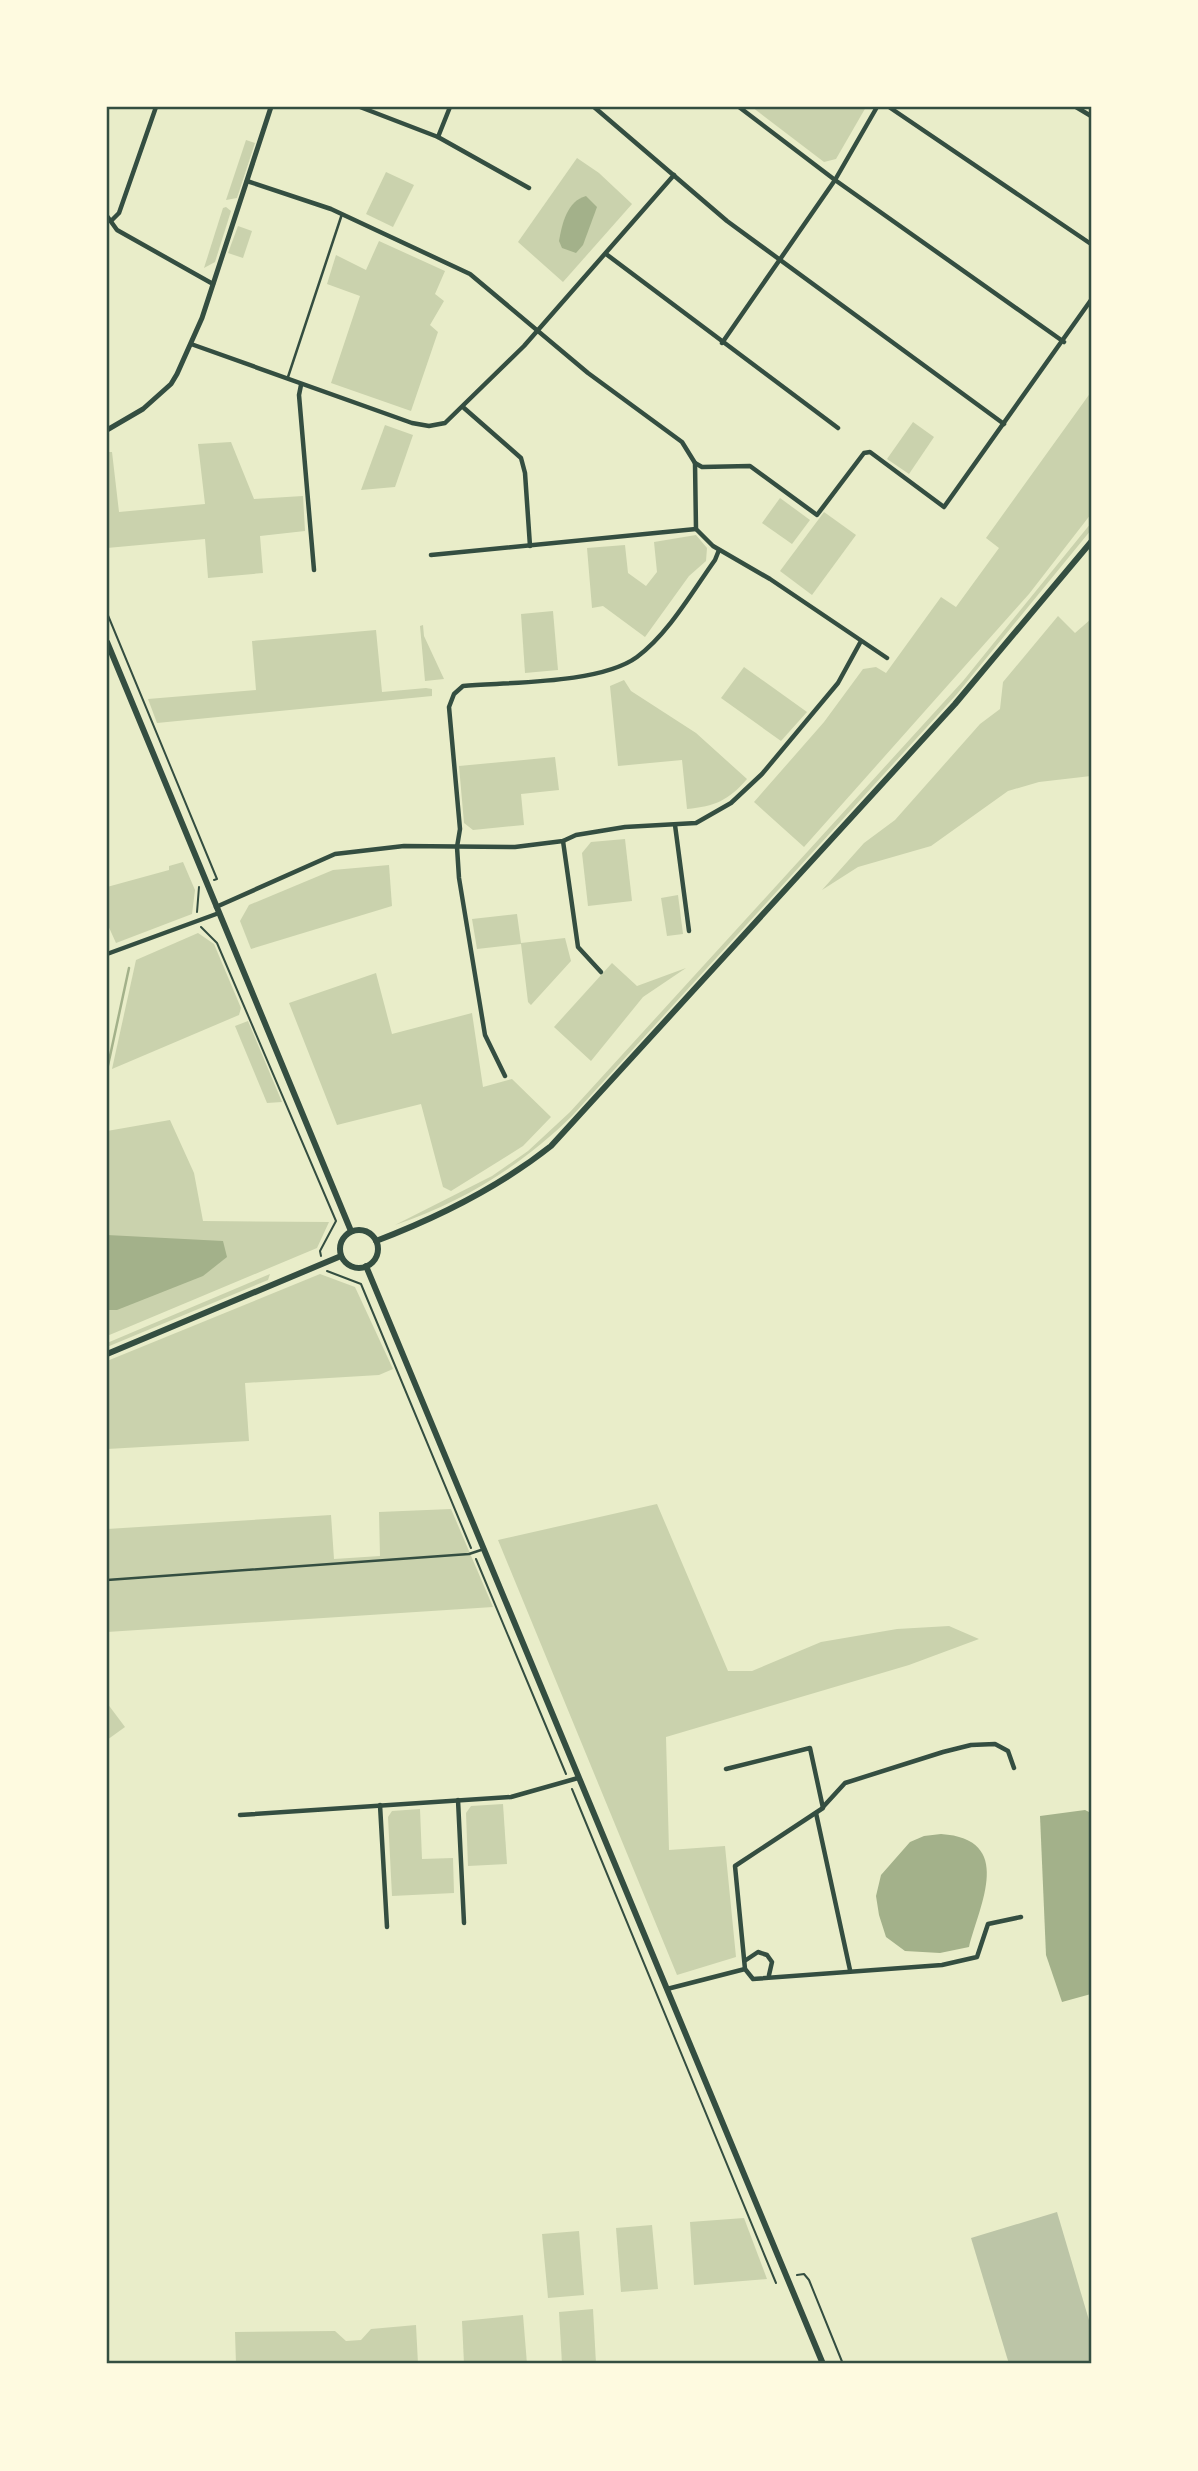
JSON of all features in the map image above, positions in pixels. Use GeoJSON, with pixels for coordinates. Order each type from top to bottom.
{"type":"FeatureCollection","features":[{"type":"Feature","properties":{"kind":"main road"},"geometry":{"type":"LineString","coordinates":[[376,1241],[449,1210],[494,1187],[551,1146],[956,704],[1091,542]]}},
{"type":"Feature","properties":{"kind":"main road"},"geometry":{"type":"LineString","coordinates":[[107,642],[351,1231]]}},
{"type":"Feature","properties":{"kind":"main road"},"geometry":{"type":"LineString","coordinates":[[351,1231],[367,1231],[376,1241],[376,1256],[366,1266],[349,1265],[341,1256],[341,1243],[351,1231]]}},
{"type":"Feature","properties":{"kind":"main road"},"geometry":{"type":"LineString","coordinates":[[107,1354],[341,1256]]}},
{"type":"Feature","properties":{"kind":"main road"},"geometry":{"type":"LineString","coordinates":[[366,1266],[823,2364]]}},
{"type":"Feature","properties":{"kind":"street"},"geometry":{"type":"LineString","coordinates":[[156,107],[119,214],[109,219],[117,230],[213,284]]}},
{"type":"Feature","properties":{"kind":"street"},"geometry":{"type":"LineString","coordinates":[[107,430],[143,409],[171,384],[191,344],[213,284],[271,107]]}},
{"type":"Feature","properties":{"kind":"street"},"geometry":{"type":"LineString","coordinates":[[360,107],[438,137],[529,188]]}},
{"type":"Feature","properties":{"kind":"street"},"geometry":{"type":"LineString","coordinates":[[438,137],[450,107]]}},
{"type":"Feature","properties":{"kind":"street"},"geometry":{"type":"LineString","coordinates":[[594,107],[727,221],[1004,424]]}},
{"type":"Feature","properties":{"kind":"street"},"geometry":{"type":"LineString","coordinates":[[739,107],[835,180],[1064,342]]}},
{"type":"Feature","properties":{"kind":"street"},"geometry":{"type":"LineString","coordinates":[[722,343],[835,180],[877,107]]}},
{"type":"Feature","properties":{"kind":"street"},"geometry":{"type":"LineString","coordinates":[[889,107],[1091,244]]}},
{"type":"Feature","properties":{"kind":"street"},"geometry":{"type":"LineString","coordinates":[[1076,107],[1091,116]]}},
{"type":"Feature","properties":{"kind":"street"},"geometry":{"type":"LineString","coordinates":[[191,344],[300,385],[420,425],[445,423],[464,408],[539,330],[674,176]]}},
{"type":"Feature","properties":{"kind":"street"},"geometry":{"type":"LineString","coordinates":[[247,181],[342,214],[470,274],[588,373],[682,442],[695,463],[702,467],[750,466],[817,515],[861,454],[870,453],[944,507],[1064,342],[1091,300]]}},
{"type":"Feature","properties":{"kind":"street"},"geometry":{"type":"LineString","coordinates":[[606,254],[838,428]]}},
{"type":"Feature","properties":{"kind":"street"},"geometry":{"type":"LineString","coordinates":[[300,385],[314,570]]}},
{"type":"Feature","properties":{"kind":"street"},"geometry":{"type":"LineString","coordinates":[[464,408],[522,458],[530,546]]}},
{"type":"Feature","properties":{"kind":"street"},"geometry":{"type":"LineString","coordinates":[[695,463],[696,529],[719,550],[770,579],[887,658]]}},
{"type":"Feature","properties":{"kind":"street"},"geometry":{"type":"LineString","coordinates":[[431,555],[696,529]]}},
{"type":"Feature","properties":{"kind":"street"},"geometry":{"type":"LineString","coordinates":[[505,1076],[485,1035],[457,847],[460,829],[449,707],[454,694],[463,686],[592,674],[623,665],[659,637],[719,550]]}},
{"type":"Feature","properties":{"kind":"street"},"geometry":{"type":"LineString","coordinates":[[107,954],[218,910],[335,854],[404,846],[515,847],[563,841],[576,835],[625,827],[696,823],[716,814],[762,774],[838,683],[861,641]]}},
{"type":"Feature","properties":{"kind":"street"},"geometry":{"type":"LineString","coordinates":[[675,825],[689,931]]}},
{"type":"Feature","properties":{"kind":"street"},"geometry":{"type":"LineString","coordinates":[[563,841],[578,947],[601,972]]}},
{"type":"Feature","properties":{"kind":"street"},"geometry":{"type":"LineString","coordinates":[[1014,1768],[1008,1751],[995,1744],[971,1745],[845,1783],[823,1808],[735,1866],[745,1969],[753,1979],[762,1980],[769,1975],[942,1965],[976,1957],[988,1924],[1021,1917]]}},
{"type":"Feature","properties":{"kind":"street"},"geometry":{"type":"LineString","coordinates":[[726,1769],[810,1748],[823,1808]]}},
{"type":"Feature","properties":{"kind":"street"},"geometry":{"type":"LineString","coordinates":[[240,1815],[511,1797],[578,1778]]}},
{"type":"Feature","properties":{"kind":"street"},"geometry":{"type":"LineString","coordinates":[[458,1800],[464,1923]]}},
{"type":"Feature","properties":{"kind":"street"},"geometry":{"type":"LineString","coordinates":[[380,1805],[387,1927]]}},
{"type":"Feature","properties":{"kind":"street"},"geometry":{"type":"LineString","coordinates":[[816,1812],[850,1970]]}},
{"type":"Feature","properties":{"kind":"street"},"geometry":{"type":"LineString","coordinates":[[746,1960],[753,1953],[766,1955],[772,1962],[769,1975]]}},
{"type":"Feature","properties":{"kind":"street"},"geometry":{"type":"LineString","coordinates":[[667,1989],[745,1969]]}},
{"type":"Feature","properties":{"kind":"lane"},"geometry":{"type":"LineString","coordinates":[[286,380],[342,214]]}},
{"type":"Feature","properties":{"kind":"lane"},"geometry":{"type":"LineString","coordinates":[[107,1580],[473,1553],[484,1549]]}},
{"type":"Feature","properties":{"kind":"path"},"geometry":{"type":"LineString","coordinates":[[107,613],[217,879]]}},
{"type":"Feature","properties":{"kind":"path"},"geometry":{"type":"LineString","coordinates":[[197,914],[198,887]]}},
{"type":"Feature","properties":{"kind":"path"},"geometry":{"type":"LineString","coordinates":[[202,928],[217,943],[336,1221],[320,1251]]}},
{"type":"Feature","properties":{"kind":"path"},"geometry":{"type":"LineString","coordinates":[[327,1272],[362,1284],[776,2283]]}},
{"type":"Feature","properties":{"kind":"path"},"geometry":{"type":"LineString","coordinates":[[797,2275],[804,2274],[809,2280],[843,2364]]}},
{"type":"Feature","properties":{"kind":"shaded area"},"geometry":{"type":"Polygon","coordinates":[[[752,107],[866,107],[836,159],[824,162],[752,107]]]}},
{"type":"Feature","properties":{"kind":"shaded area"},"geometry":{"type":"Polygon","coordinates":[[[246,140],[255,143],[237,198],[226,200],[246,140]]]}},
{"type":"Feature","properties":{"kind":"shaded area"},"geometry":{"type":"Polygon","coordinates":[[[577,158],[599,173],[632,204],[563,282],[518,242],[577,158]]]}},
{"type":"Feature","properties":{"kind":"shaded area"},"geometry":{"type":"Polygon","coordinates":[[[386,172],[414,185],[393,227],[366,214],[386,172]]]}},
{"type":"Feature","properties":{"kind":"shaded area"},"geometry":{"type":"Polygon","coordinates":[[[586,196],[597,207],[583,245],[576,253],[562,248],[559,241],[570,208],[586,196]]]}},
{"type":"Feature","properties":{"kind":"shaded area"},"geometry":{"type":"Polygon","coordinates":[[[223,208],[231,211],[215,262],[204,268],[223,208]]]}},
{"type":"Feature","properties":{"kind":"shaded area"},"geometry":{"type":"Polygon","coordinates":[[[238,226],[252,231],[243,258],[228,253],[238,226]]]}},
{"type":"Feature","properties":{"kind":"shaded area"},"geometry":{"type":"Polygon","coordinates":[[[379,241],[445,271],[435,294],[444,301],[430,325],[438,332],[411,411],[331,383],[360,296],[327,284],[336,255],[366,270],[379,241]]]}},
{"type":"Feature","properties":{"kind":"shaded area"},"geometry":{"type":"Polygon","coordinates":[[[1091,392],[1091,514],[1029,594],[804,847],[754,802],[824,722],[863,669],[876,667],[886,673],[941,597],[956,607],[999,548],[986,538],[1091,392]]]}},
{"type":"Feature","properties":{"kind":"shaded area"},"geometry":{"type":"Polygon","coordinates":[[[913,422],[934,437],[909,474],[887,459],[913,422]]]}},
{"type":"Feature","properties":{"kind":"shaded area"},"geometry":{"type":"Polygon","coordinates":[[[385,425],[413,435],[395,487],[361,490],[385,425]]]}},
{"type":"Feature","properties":{"kind":"shaded area"},"geometry":{"type":"Polygon","coordinates":[[[231,442],[254,499],[303,496],[305,531],[260,536],[263,573],[208,578],[205,539],[107,548],[107,452],[112,452],[119,512],[205,504],[198,444],[231,442]]]}},
{"type":"Feature","properties":{"kind":"shaded area"},"geometry":{"type":"Polygon","coordinates":[[[780,498],[810,520],[792,544],[762,523],[780,498]]]}},
{"type":"Feature","properties":{"kind":"shaded area"},"geometry":{"type":"Polygon","coordinates":[[[824,512],[856,535],[812,595],[780,571],[824,512]]]}},
{"type":"Feature","properties":{"kind":"shaded area"},"geometry":{"type":"Polygon","coordinates":[[[1091,523],[1091,530],[957,694],[572,1116],[532,1151],[490,1181],[444,1205],[395,1225],[492,1176],[528,1151],[570,1112],[963,681],[1091,523]]]}},
{"type":"Feature","properties":{"kind":"shaded area"},"geometry":{"type":"Polygon","coordinates":[[[696,535],[707,548],[706,561],[689,576],[645,637],[603,606],[592,608],[587,548],[625,545],[628,573],[646,586],[657,572],[654,542],[696,535]]]}},
{"type":"Feature","properties":{"kind":"shaded area"},"geometry":{"type":"Polygon","coordinates":[[[553,611],[558,670],[525,673],[521,614],[553,611]]]}},
{"type":"Feature","properties":{"kind":"shaded area"},"geometry":{"type":"Polygon","coordinates":[[[1058,616],[1075,633],[1091,619],[1091,776],[1039,782],[1008,791],[931,846],[858,867],[822,890],[864,843],[895,820],[980,724],[1000,709],[1003,682],[1058,616]]]}},
{"type":"Feature","properties":{"kind":"shaded area"},"geometry":{"type":"Polygon","coordinates":[[[423,625],[424,636],[444,679],[425,681],[420,626],[423,625]]]}},
{"type":"Feature","properties":{"kind":"shaded area"},"geometry":{"type":"Polygon","coordinates":[[[376,630],[382,692],[426,688],[432,689],[432,696],[157,723],[148,699],[256,690],[252,641],[376,630]]]}},
{"type":"Feature","properties":{"kind":"shaded area"},"geometry":{"type":"Polygon","coordinates":[[[744,667],[807,712],[781,741],[721,698],[744,667]]]}},
{"type":"Feature","properties":{"kind":"shaded area"},"geometry":{"type":"Polygon","coordinates":[[[624,680],[631,691],[696,733],[747,779],[734,793],[720,801],[687,809],[682,760],[618,766],[610,686],[624,680]]]}},
{"type":"Feature","properties":{"kind":"shaded area"},"geometry":{"type":"Polygon","coordinates":[[[555,757],[559,790],[521,794],[524,825],[473,830],[464,823],[459,766],[555,757]]]}},
{"type":"Feature","properties":{"kind":"shaded area"},"geometry":{"type":"Polygon","coordinates":[[[625,839],[632,901],[588,906],[582,853],[591,842],[625,839]]]}},
{"type":"Feature","properties":{"kind":"shaded area"},"geometry":{"type":"Polygon","coordinates":[[[183,862],[195,890],[192,914],[116,943],[107,923],[107,887],[169,870],[169,866],[183,862]]]}},
{"type":"Feature","properties":{"kind":"shaded area"},"geometry":{"type":"Polygon","coordinates":[[[389,865],[392,906],[251,949],[240,921],[249,905],[333,870],[389,865]]]}},
{"type":"Feature","properties":{"kind":"shaded area"},"geometry":{"type":"Polygon","coordinates":[[[678,895],[683,934],[667,936],[661,898],[678,895]]]}},
{"type":"Feature","properties":{"kind":"shaded area"},"geometry":{"type":"Polygon","coordinates":[[[517,914],[521,943],[565,938],[571,961],[531,1005],[528,1002],[521,944],[477,949],[472,919],[517,914]]]}},
{"type":"Feature","properties":{"kind":"shaded area"},"geometry":{"type":"Polygon","coordinates":[[[198,933],[214,944],[241,1008],[239,1015],[112,1069],[136,960],[198,933]]]}},
{"type":"Feature","properties":{"kind":"shaded area"},"geometry":{"type":"Polygon","coordinates":[[[612,963],[637,986],[686,968],[643,997],[591,1061],[554,1027],[612,963]]]}},
{"type":"Feature","properties":{"kind":"shaded area"},"geometry":{"type":"Polygon","coordinates":[[[376,973],[392,1034],[472,1013],[483,1087],[512,1079],[551,1117],[523,1146],[451,1191],[443,1187],[421,1104],[337,1125],[289,1003],[376,973]]]}},
{"type":"Feature","properties":{"kind":"shaded area"},"geometry":{"type":"Polygon","coordinates":[[[248,1021],[282,1102],[267,1103],[235,1026],[248,1021]]]}},
{"type":"Feature","properties":{"kind":"shaded area"},"geometry":{"type":"Polygon","coordinates":[[[170,1120],[194,1173],[203,1221],[329,1222],[317,1248],[107,1336],[107,1131],[170,1120]]]}},
{"type":"Feature","properties":{"kind":"shaded area"},"geometry":{"type":"Polygon","coordinates":[[[107,1235],[223,1241],[227,1257],[203,1276],[117,1310],[107,1310],[107,1235]]]}},
{"type":"Feature","properties":{"kind":"shaded area"},"geometry":{"type":"Polygon","coordinates":[[[270,1274],[268,1280],[107,1347],[107,1343],[270,1274]]]}},
{"type":"Feature","properties":{"kind":"shaded area"},"geometry":{"type":"Polygon","coordinates":[[[320,1274],[355,1287],[393,1369],[379,1375],[245,1383],[249,1441],[107,1449],[107,1361],[320,1274]]]}},
{"type":"Feature","properties":{"kind":"shaded area"},"geometry":{"type":"Polygon","coordinates":[[[657,1504],[728,1671],[752,1671],[821,1642],[897,1629],[949,1626],[979,1639],[909,1665],[666,1737],[669,1850],[725,1846],[736,1957],[677,1975],[498,1540],[657,1504]]]}},
{"type":"Feature","properties":{"kind":"shaded area"},"geometry":{"type":"Polygon","coordinates":[[[451,1509],[493,1607],[107,1632],[107,1529],[331,1515],[334,1559],[380,1556],[379,1512],[451,1509]]]}},
{"type":"Feature","properties":{"kind":"shaded area"},"geometry":{"type":"Polygon","coordinates":[[[107,1703],[125,1727],[107,1740],[107,1703]]]}},
{"type":"Feature","properties":{"kind":"shaded area"},"geometry":{"type":"Polygon","coordinates":[[[503,1804],[507,1864],[468,1866],[466,1813],[471,1806],[503,1804]]]}},
{"type":"Feature","properties":{"kind":"shaded area"},"geometry":{"type":"Polygon","coordinates":[[[420,1809],[422,1859],[453,1858],[454,1893],[392,1896],[388,1817],[392,1811],[420,1809]]]}},
{"type":"Feature","properties":{"kind":"shaded area"},"geometry":{"type":"Polygon","coordinates":[[[1085,1810],[1091,1813],[1091,1994],[1062,2002],[1046,1955],[1040,1816],[1085,1810]]]}},
{"type":"Feature","properties":{"kind":"shaded area"},"geometry":{"type":"Polygon","coordinates":[[[941,1834],[964,1839],[978,1848],[985,1861],[987,1876],[984,1894],[969,1947],[940,1953],[905,1951],[886,1937],[879,1915],[876,1896],[881,1875],[910,1842],[924,1836],[941,1834]]]}},
{"type":"Feature","properties":{"kind":"shaded area"},"geometry":{"type":"Polygon","coordinates":[[[744,2218],[767,2279],[694,2285],[690,2222],[744,2218]]]}},
{"type":"Feature","properties":{"kind":"shaded area"},"geometry":{"type":"Polygon","coordinates":[[[652,2225],[658,2289],[621,2292],[616,2228],[652,2225]]]}},
{"type":"Feature","properties":{"kind":"shaded area"},"geometry":{"type":"Polygon","coordinates":[[[579,2231],[584,2295],[548,2298],[542,2234],[579,2231]]]}},
{"type":"Feature","properties":{"kind":"shaded area"},"geometry":{"type":"Polygon","coordinates":[[[593,2309],[596,2364],[562,2364],[559,2312],[593,2309]]]}},
{"type":"Feature","properties":{"kind":"shaded area"},"geometry":{"type":"Polygon","coordinates":[[[523,2315],[527,2364],[464,2364],[462,2321],[523,2315]]]}},
{"type":"Feature","properties":{"kind":"shaded area"},"geometry":{"type":"Polygon","coordinates":[[[416,2325],[418,2364],[236,2364],[235,2332],[335,2331],[346,2341],[361,2340],[371,2329],[416,2325]]]}},
{"type":"Feature","properties":{"kind":"building"},"geometry":{"type":"Polygon","coordinates":[[[1057,2212],[1091,2327],[1091,2364],[1009,2364],[971,2238],[1057,2212]]]}},
{"type":"Feature","properties":{"kind":"waterway"},"geometry":{"type":"LineString","coordinates":[[107,1070],[129,968]]}}]}
